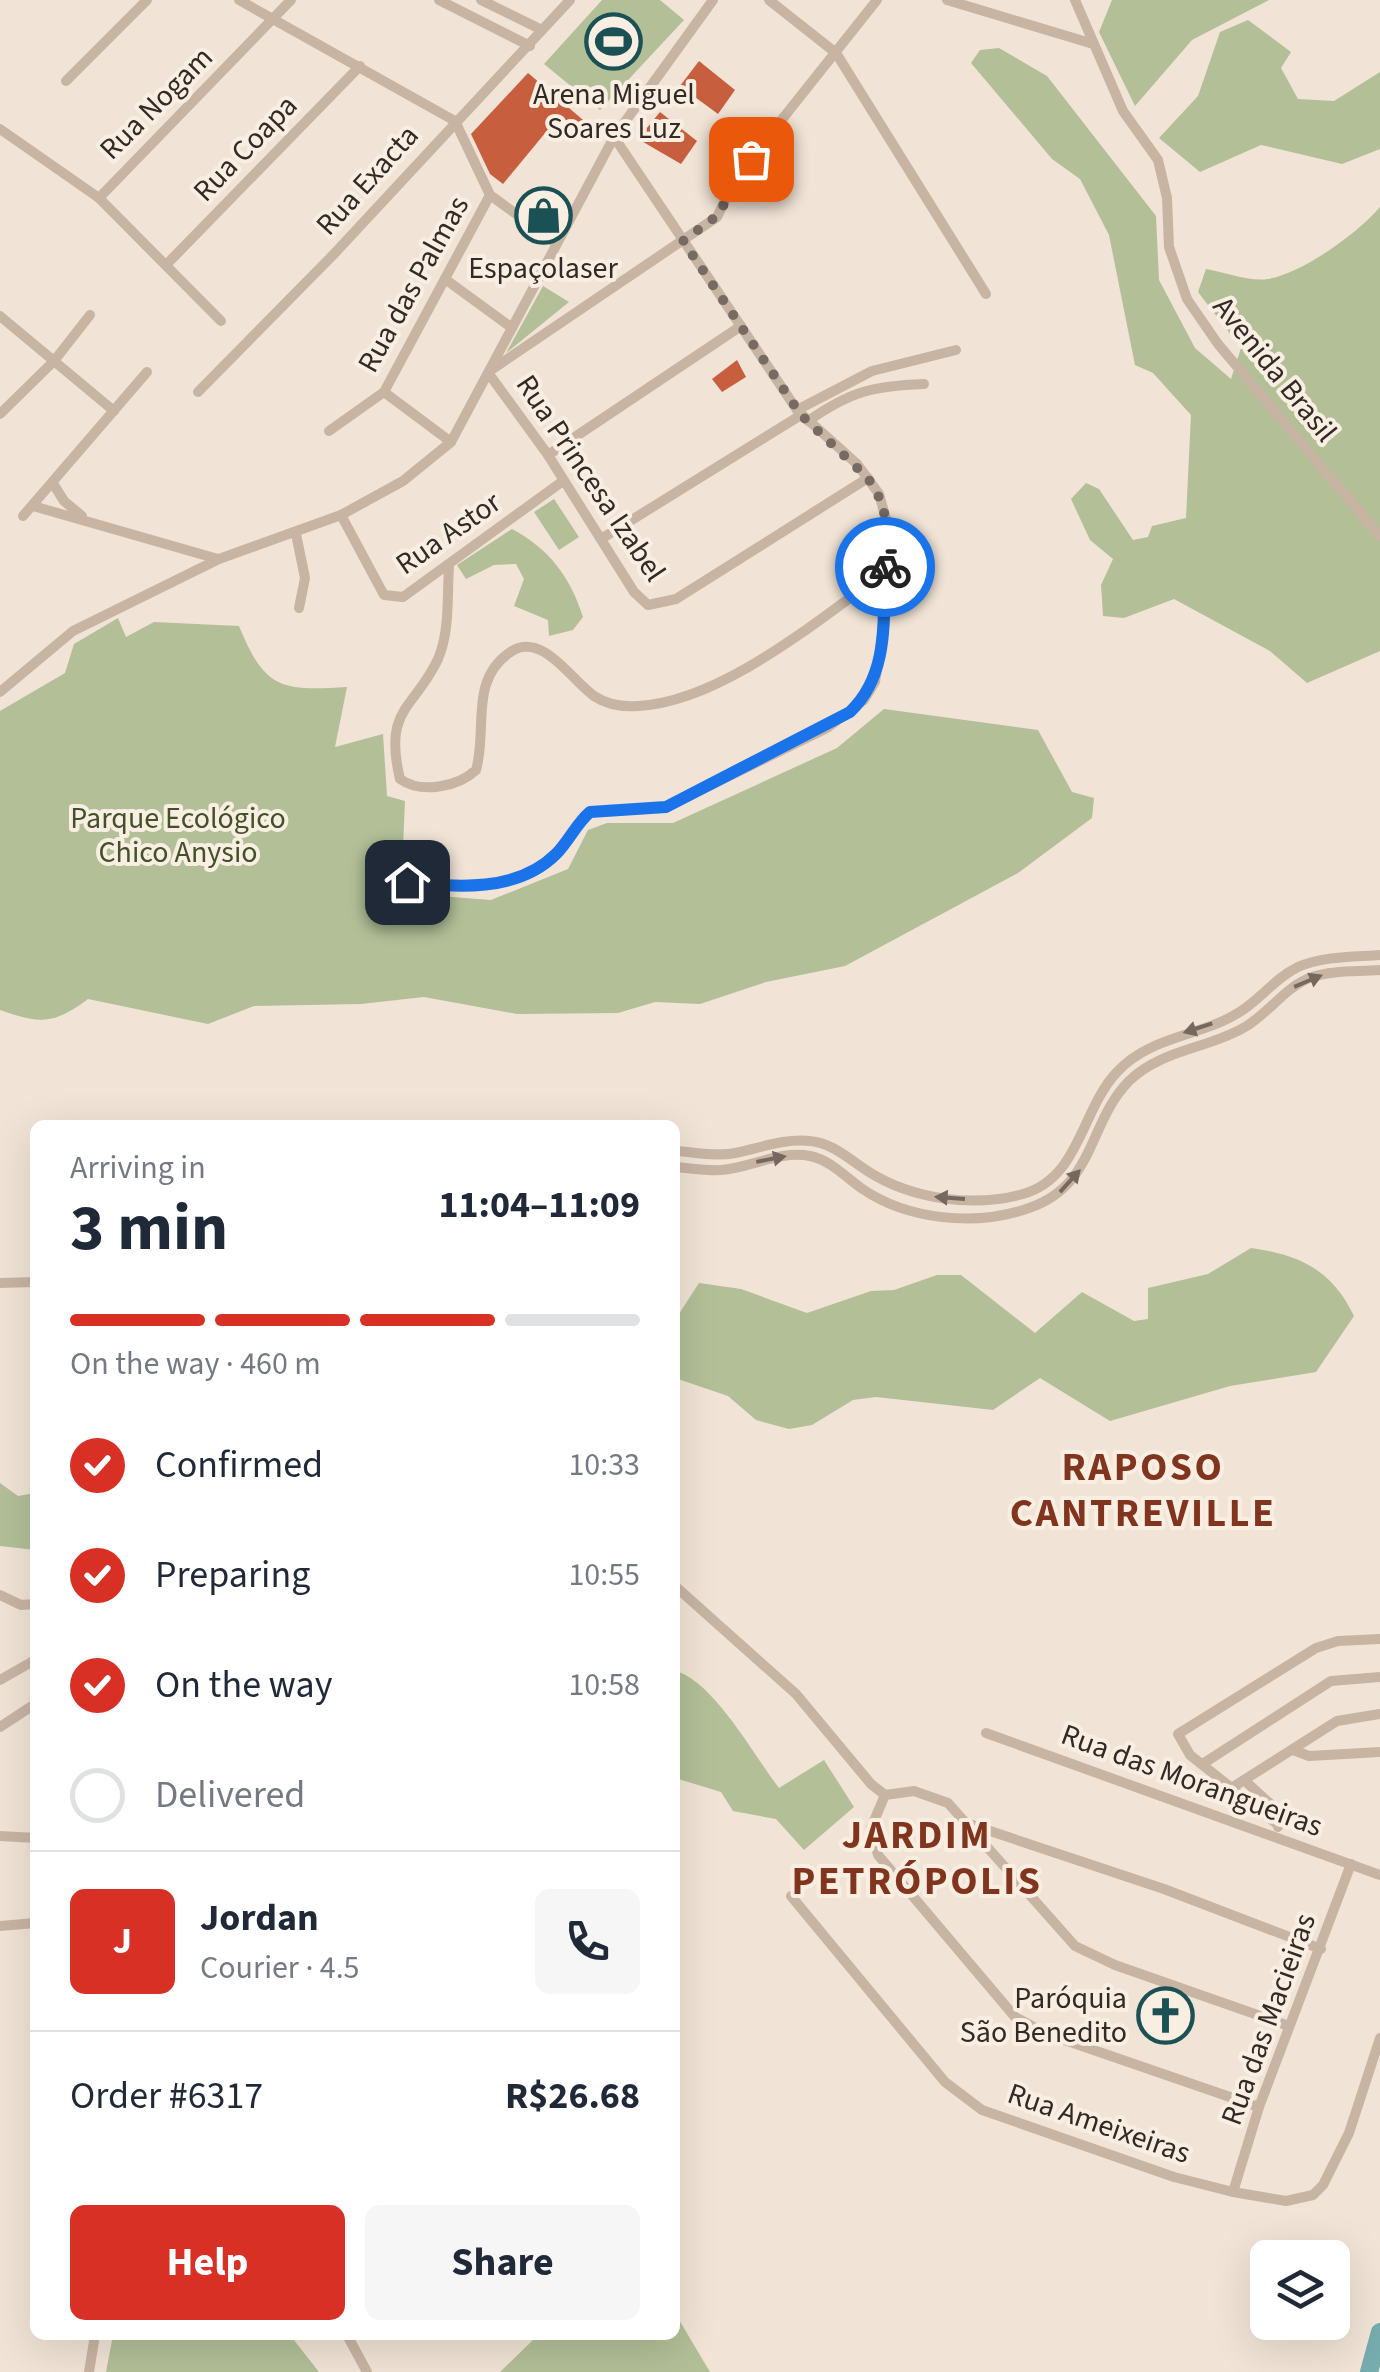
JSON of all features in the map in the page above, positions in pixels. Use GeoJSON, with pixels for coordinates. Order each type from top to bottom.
{"type":"FeatureCollection","features":[{"type":"Feature","properties":{"kind":"street"},"geometry":{"type":"LineString","coordinates":[[66,81],[147,0]]}},
{"type":"Feature","properties":{"kind":"street"},"geometry":{"type":"LineString","coordinates":[[240,0],[455,121],[490,194],[556,243]]}},
{"type":"Feature","properties":{"kind":"street","name":"Rua Nogam"},"geometry":{"type":"LineString","coordinates":[[98,198],[291,0]]}},
{"type":"Feature","properties":{"kind":"street"},"geometry":{"type":"LineString","coordinates":[[440,0],[530,46]]}},
{"type":"Feature","properties":{"kind":"street"},"geometry":{"type":"LineString","coordinates":[[480,0],[542,30]]}},
{"type":"Feature","properties":{"kind":"street","name":"Rua Exacta"},"geometry":{"type":"LineString","coordinates":[[198,392],[334,254],[570,0]]}},
{"type":"Feature","properties":{"kind":"street"},"geometry":{"type":"LineString","coordinates":[[0,692],[72,631],[219,559],[341,515],[403,482],[451,442],[614,137],[712,0]]}},
{"type":"Feature","properties":{"kind":"street"},"geometry":{"type":"LineString","coordinates":[[769,0],[836,53],[986,294]]}},
{"type":"Feature","properties":{"kind":"street"},"geometry":{"type":"LineString","coordinates":[[491,371],[717,216],[737,176],[877,0]]}},
{"type":"Feature","properties":{"kind":"street"},"geometry":{"type":"LineString","coordinates":[[947,0],[1090,43]]}},
{"type":"Feature","properties":{"kind":"street","name":"Avenida Brasil"},"geometry":{"type":"LineString","coordinates":[[1075,0],[1090,43],[1123,111],[1158,160],[1166,198],[1169,247],[1187,299],[1218,344],[1380,536]]}},
{"type":"Feature","properties":{"kind":"street","name":"Rua Coapa"},"geometry":{"type":"LineString","coordinates":[[166,264],[360,66]]}},
{"type":"Feature","properties":{"kind":"street"},"geometry":{"type":"LineString","coordinates":[[0,129],[98,198],[221,321]]}},
{"type":"Feature","properties":{"kind":"street"},"geometry":{"type":"LineString","coordinates":[[407,882],[484,886],[521,876],[558,852],[590,812],[666,807],[839,720],[864,700],[874,682],[883,628],[884,506],[868,478],[802,415],[614,137]]}},
{"type":"Feature","properties":{"kind":"street","name":"Rua das Palmas"},"geometry":{"type":"LineString","coordinates":[[329,431],[384,392],[490,194]]}},
{"type":"Feature","properties":{"kind":"street"},"geometry":{"type":"LineString","coordinates":[[445,279],[512,328]]}},
{"type":"Feature","properties":{"kind":"street"},"geometry":{"type":"LineString","coordinates":[[0,414],[54,362],[90,315]]}},
{"type":"Feature","properties":{"kind":"street"},"geometry":{"type":"LineString","coordinates":[[0,316],[114,411]]}},
{"type":"Feature","properties":{"kind":"street"},"geometry":{"type":"LineString","coordinates":[[548,455],[741,326]]}},
{"type":"Feature","properties":{"kind":"street"},"geometry":{"type":"LineString","coordinates":[[601,540],[872,372],[956,350]]}},
{"type":"Feature","properties":{"kind":"street","name":"Rua Princesa Izabel"},"geometry":{"type":"LineString","coordinates":[[491,371],[634,592],[642,602],[655,606],[676,599],[868,478]]}},
{"type":"Feature","properties":{"kind":"street"},"geometry":{"type":"LineString","coordinates":[[23,516],[54,485],[147,372]]}},
{"type":"Feature","properties":{"kind":"street"},"geometry":{"type":"LineString","coordinates":[[802,415],[848,394],[884,385],[924,384]]}},
{"type":"Feature","properties":{"kind":"street"},"geometry":{"type":"LineString","coordinates":[[384,392],[451,442]]}},
{"type":"Feature","properties":{"kind":"street","name":"Rua Astor"},"geometry":{"type":"LineString","coordinates":[[341,515],[384,595],[404,597],[562,481]]}},
{"type":"Feature","properties":{"kind":"street"},"geometry":{"type":"LineString","coordinates":[[54,485],[64,501],[87,520]]}},
{"type":"Feature","properties":{"kind":"street"},"geometry":{"type":"LineString","coordinates":[[34,506],[219,559]]}},
{"type":"Feature","properties":{"kind":"street"},"geometry":{"type":"LineString","coordinates":[[296,534],[305,578],[298,608]]}},
{"type":"Feature","properties":{"kind":"street"},"geometry":{"type":"LineString","coordinates":[[449,566],[438,658],[401,710],[398,726],[398,770],[404,782],[435,787],[476,770],[482,695],[502,660],[515,649],[538,649],[594,696],[613,704],[639,706],[668,700],[732,674],[884,573]]}},
{"type":"Feature","properties":{"kind":"street"},"geometry":{"type":"LineString","coordinates":[[680,1151],[722,1154],[812,1141],[830,1146],[898,1189],[922,1195],[951,1199],[1025,1194],[1059,1172],[1073,1154],[1088,1118],[1118,1071],[1168,1038],[1238,1013],[1299,966],[1329,958],[1380,955]]}},
{"type":"Feature","properties":{"kind":"street"},"geometry":{"type":"LineString","coordinates":[[680,1168],[721,1170],[796,1154],[824,1160],[888,1204],[915,1212],[946,1217],[985,1216],[1030,1208],[1058,1194],[1086,1162],[1102,1124],[1129,1082],[1174,1052],[1246,1026],[1309,978],[1380,970]]}},
{"type":"Feature","properties":{"kind":"street"},"geometry":{"type":"LineString","coordinates":[[1118,1071],[1129,1082]]}},
{"type":"Feature","properties":{"kind":"street"},"geometry":{"type":"LineString","coordinates":[[698,1169],[699,1152]]}},
{"type":"Feature","properties":{"kind":"street"},"geometry":{"type":"LineString","coordinates":[[1025,1194],[1030,1208]]}},
{"type":"Feature","properties":{"kind":"street"},"geometry":{"type":"LineString","coordinates":[[0,1282],[30,1282]]}},
{"type":"Feature","properties":{"kind":"street"},"geometry":{"type":"LineString","coordinates":[[680,1590],[796,1694],[856,1768],[885,1795],[931,1794],[948,1803],[1075,1946],[1116,1965],[1289,2026]]}},
{"type":"Feature","properties":{"kind":"street"},"geometry":{"type":"LineString","coordinates":[[0,1595],[30,1604]]}},
{"type":"Feature","properties":{"kind":"street"},"geometry":{"type":"LineString","coordinates":[[1256,1800],[1225,1785],[1204,1763],[1190,1756],[1178,1738],[1181,1731],[1316,1648],[1338,1641],[1380,1639]]}},
{"type":"Feature","properties":{"kind":"street"},"geometry":{"type":"LineString","coordinates":[[0,1680],[30,1663]]}},
{"type":"Feature","properties":{"kind":"street"},"geometry":{"type":"LineString","coordinates":[[1204,1763],[1331,1681],[1380,1677]]}},
{"type":"Feature","properties":{"kind":"street"},"geometry":{"type":"LineString","coordinates":[[0,1727],[30,1707]]}},
{"type":"Feature","properties":{"kind":"street"},"geometry":{"type":"LineString","coordinates":[[1233,1788],[1346,1717],[1380,1714]]}},
{"type":"Feature","properties":{"kind":"street","name":"Rua das Morangueiras"},"geometry":{"type":"LineString","coordinates":[[986,1733],[1380,1875]]}},
{"type":"Feature","properties":{"kind":"street"},"geometry":{"type":"LineString","coordinates":[[1293,1750],[1309,1756],[1380,1752]]}},
{"type":"Feature","properties":{"kind":"street"},"geometry":{"type":"LineString","coordinates":[[1244,1780],[1277,1824],[1279,1838]]}},
{"type":"Feature","properties":{"kind":"street"},"geometry":{"type":"LineString","coordinates":[[885,1795],[871,1828],[878,1856],[1015,2016],[1047,2034],[1260,2106]]}},
{"type":"Feature","properties":{"kind":"street"},"geometry":{"type":"LineString","coordinates":[[964,1822],[1164,1889],[1321,1949]]}},
{"type":"Feature","properties":{"kind":"street"},"geometry":{"type":"LineString","coordinates":[[0,1836],[30,1838]]}},
{"type":"Feature","properties":{"kind":"street","name":"Rua das Macieiras"},"geometry":{"type":"LineString","coordinates":[[1233,2192],[1260,2106],[1351,1864]]}},
{"type":"Feature","properties":{"kind":"street","name":"Rua Ameixeiras"},"geometry":{"type":"LineString","coordinates":[[791,1896],[932,2067],[982,2110],[1159,2172],[1233,2192],[1286,2201],[1313,2195],[1323,2185],[1349,2133],[1380,2038]]}},
{"type":"Feature","properties":{"kind":"street"},"geometry":{"type":"LineString","coordinates":[[0,1926],[30,1924]]}},
{"type":"Feature","properties":{"kind":"street"},"geometry":{"type":"LineString","coordinates":[[89,2372],[94,2340]]}},
{"type":"Feature","properties":{"kind":"street"},"geometry":{"type":"LineString","coordinates":[[350,2340],[367,2372]]}},
{"type":"Feature","properties":{"kind":"green space","name":"Arena Miguel Soares Luz"},"geometry":{"type":"Polygon","coordinates":[[[602,0],[660,0],[684,20],[600,110],[544,64],[602,0]]]}},
{"type":"Feature","properties":{"kind":"green space"},"geometry":{"type":"Polygon","coordinates":[[[1112,0],[1269,0],[1192,40],[1135,106],[1099,32],[1112,0]]]}},
{"type":"Feature","properties":{"kind":"green space"},"geometry":{"type":"Polygon","coordinates":[[[1248,20],[1291,52],[1281,68],[1298,99],[1334,101],[1380,72],[1380,149],[1342,164],[1261,145],[1200,172],[1159,138],[1198,96],[1220,32],[1248,20]]]}},
{"type":"Feature","properties":{"kind":"green space"},"geometry":{"type":"Polygon","coordinates":[[[999,48],[1047,76],[1156,216],[1159,280],[1195,348],[1231,379],[1241,348],[1198,292],[1206,269],[1253,279],[1282,275],[1329,250],[1380,207],[1380,651],[1307,683],[1270,651],[1174,599],[1124,618],[1103,616],[1101,585],[1113,559],[1090,540],[1071,499],[1086,483],[1099,489],[1133,540],[1148,537],[1152,526],[1186,518],[1191,415],[1153,373],[1135,365],[1109,235],[1080,179],[1052,159],[971,63],[980,50],[999,48]]]}},
{"type":"Feature","properties":{"kind":"green space"},"geometry":{"type":"Polygon","coordinates":[[[543,286],[569,302],[506,353],[543,286]]]}},
{"type":"Feature","properties":{"kind":"green space"},"geometry":{"type":"Polygon","coordinates":[[[554,499],[579,537],[559,550],[534,512],[554,499]]]}},
{"type":"Feature","properties":{"kind":"green space"},"geometry":{"type":"Polygon","coordinates":[[[512,529],[537,545],[565,576],[583,617],[573,630],[549,636],[548,620],[514,606],[524,579],[516,564],[494,565],[466,579],[457,565],[512,529]]]}},
{"type":"Feature","properties":{"kind":"green space","name":"Parque Ecológico Chico Anysio"},"geometry":{"type":"Polygon","coordinates":[[[118,618],[126,637],[154,622],[239,626],[257,663],[278,682],[306,688],[347,687],[335,747],[383,734],[387,796],[405,801],[401,893],[491,900],[568,869],[588,830],[607,823],[673,823],[837,748],[884,709],[1038,730],[1072,792],[1094,798],[1092,818],[1018,873],[845,966],[766,982],[700,1004],[655,1002],[618,1013],[517,1014],[424,997],[361,1004],[254,1006],[208,1024],[88,999],[55,1018],[26,1018],[0,1010],[0,711],[65,673],[74,644],[118,618]]]}},
{"type":"Feature","properties":{"kind":"green space"},"geometry":{"type":"Polygon","coordinates":[[[1251,1248],[1285,1255],[1325,1276],[1354,1316],[1316,1372],[1230,1386],[1110,1421],[1040,1378],[993,1410],[876,1397],[853,1400],[812,1425],[789,1429],[756,1420],[728,1396],[680,1380],[680,1312],[699,1283],[741,1289],[807,1313],[871,1291],[894,1290],[937,1275],[961,1275],[1035,1333],[1082,1292],[1134,1321],[1148,1319],[1148,1288],[1208,1274],[1251,1248]]]}},
{"type":"Feature","properties":{"kind":"green space"},"geometry":{"type":"Polygon","coordinates":[[[0,1483],[18,1496],[30,1494],[30,1549],[0,1546],[0,1483]]]}},
{"type":"Feature","properties":{"kind":"green space"},"geometry":{"type":"Polygon","coordinates":[[[680,1673],[718,1703],[779,1788],[824,1760],[854,1807],[804,1850],[776,1819],[733,1811],[721,1792],[680,1780],[680,1673]]]}},
{"type":"Feature","properties":{"kind":"green space"},"geometry":{"type":"Polygon","coordinates":[[[680,2321],[710,2372],[500,2372],[533,2340],[680,2340],[680,2321]]]}},
{"type":"Feature","properties":{"kind":"green space"},"geometry":{"type":"Polygon","coordinates":[[[112,2340],[294,2340],[319,2372],[106,2372],[112,2340]]]}},
{"type":"Feature","properties":{"kind":"building"},"geometry":{"type":"Polygon","coordinates":[[[699,61],[735,90],[718,114],[680,86],[699,61]]]}},
{"type":"Feature","properties":{"kind":"building"},"geometry":{"type":"Polygon","coordinates":[[[528,73],[596,131],[590,141],[560,115],[503,184],[490,174],[471,134],[528,73]]]}},
{"type":"Feature","properties":{"kind":"building"},"geometry":{"type":"Polygon","coordinates":[[[660,112],[697,141],[681,164],[638,139],[660,112]]]}},
{"type":"Feature","properties":{"kind":"building"},"geometry":{"type":"Polygon","coordinates":[[[737,360],[746,377],[722,392],[712,379],[737,360]]]}},
{"type":"Feature","properties":{"kind":"building","name":"Paróquia São Benedito"},"geometry":{"type":"Polygon","coordinates":[[[1158,2000],[1181,2008],[1174,2029],[1151,2021],[1158,2000]]]}},
{"type":"Feature","properties":{"kind":"waterway"},"geometry":{"type":"LineString","coordinates":[[1369,2372],[1380,2332]]}},
{"type":"Feature","properties":{"kind":"way so far"},"geometry":{"type":"LineString","coordinates":[[751,159],[729,190],[722,210],[683,241],[801,415],[842,450],[878,494],[886,519],[885,567]]}},
{"type":"Feature","properties":{"kind":"place","name":"Arena Miguel Soares Luz"},"geometry":{"type":"Point","coordinates":[614,42]}},
{"type":"Feature","properties":{"kind":"place","name":"Espaçolaser"},"geometry":{"type":"Point","coordinates":[543,215]}},
{"type":"Feature","properties":{"kind":"place","name":"Paróquia São Benedito"},"geometry":{"type":"Point","coordinates":[1166,2015]}},
{"type":"Feature","properties":{"kind":"district","name":"RAPOSO CANTREVILLE"},"geometry":{"type":"Point","coordinates":[1143,1489]}},
{"type":"Feature","properties":{"kind":"district","name":"JARDIM PETRÓPOLIS"},"geometry":{"type":"Point","coordinates":[917,1857]}},
{"type":"Feature","properties":{"kind":"route"},"geometry":{"type":"LineString","coordinates":[[407,882],[484,886],[521,876],[548,862],[590,812],[666,807],[827,728],[864,700],[874,682],[883,628],[885,567]]}}]}
